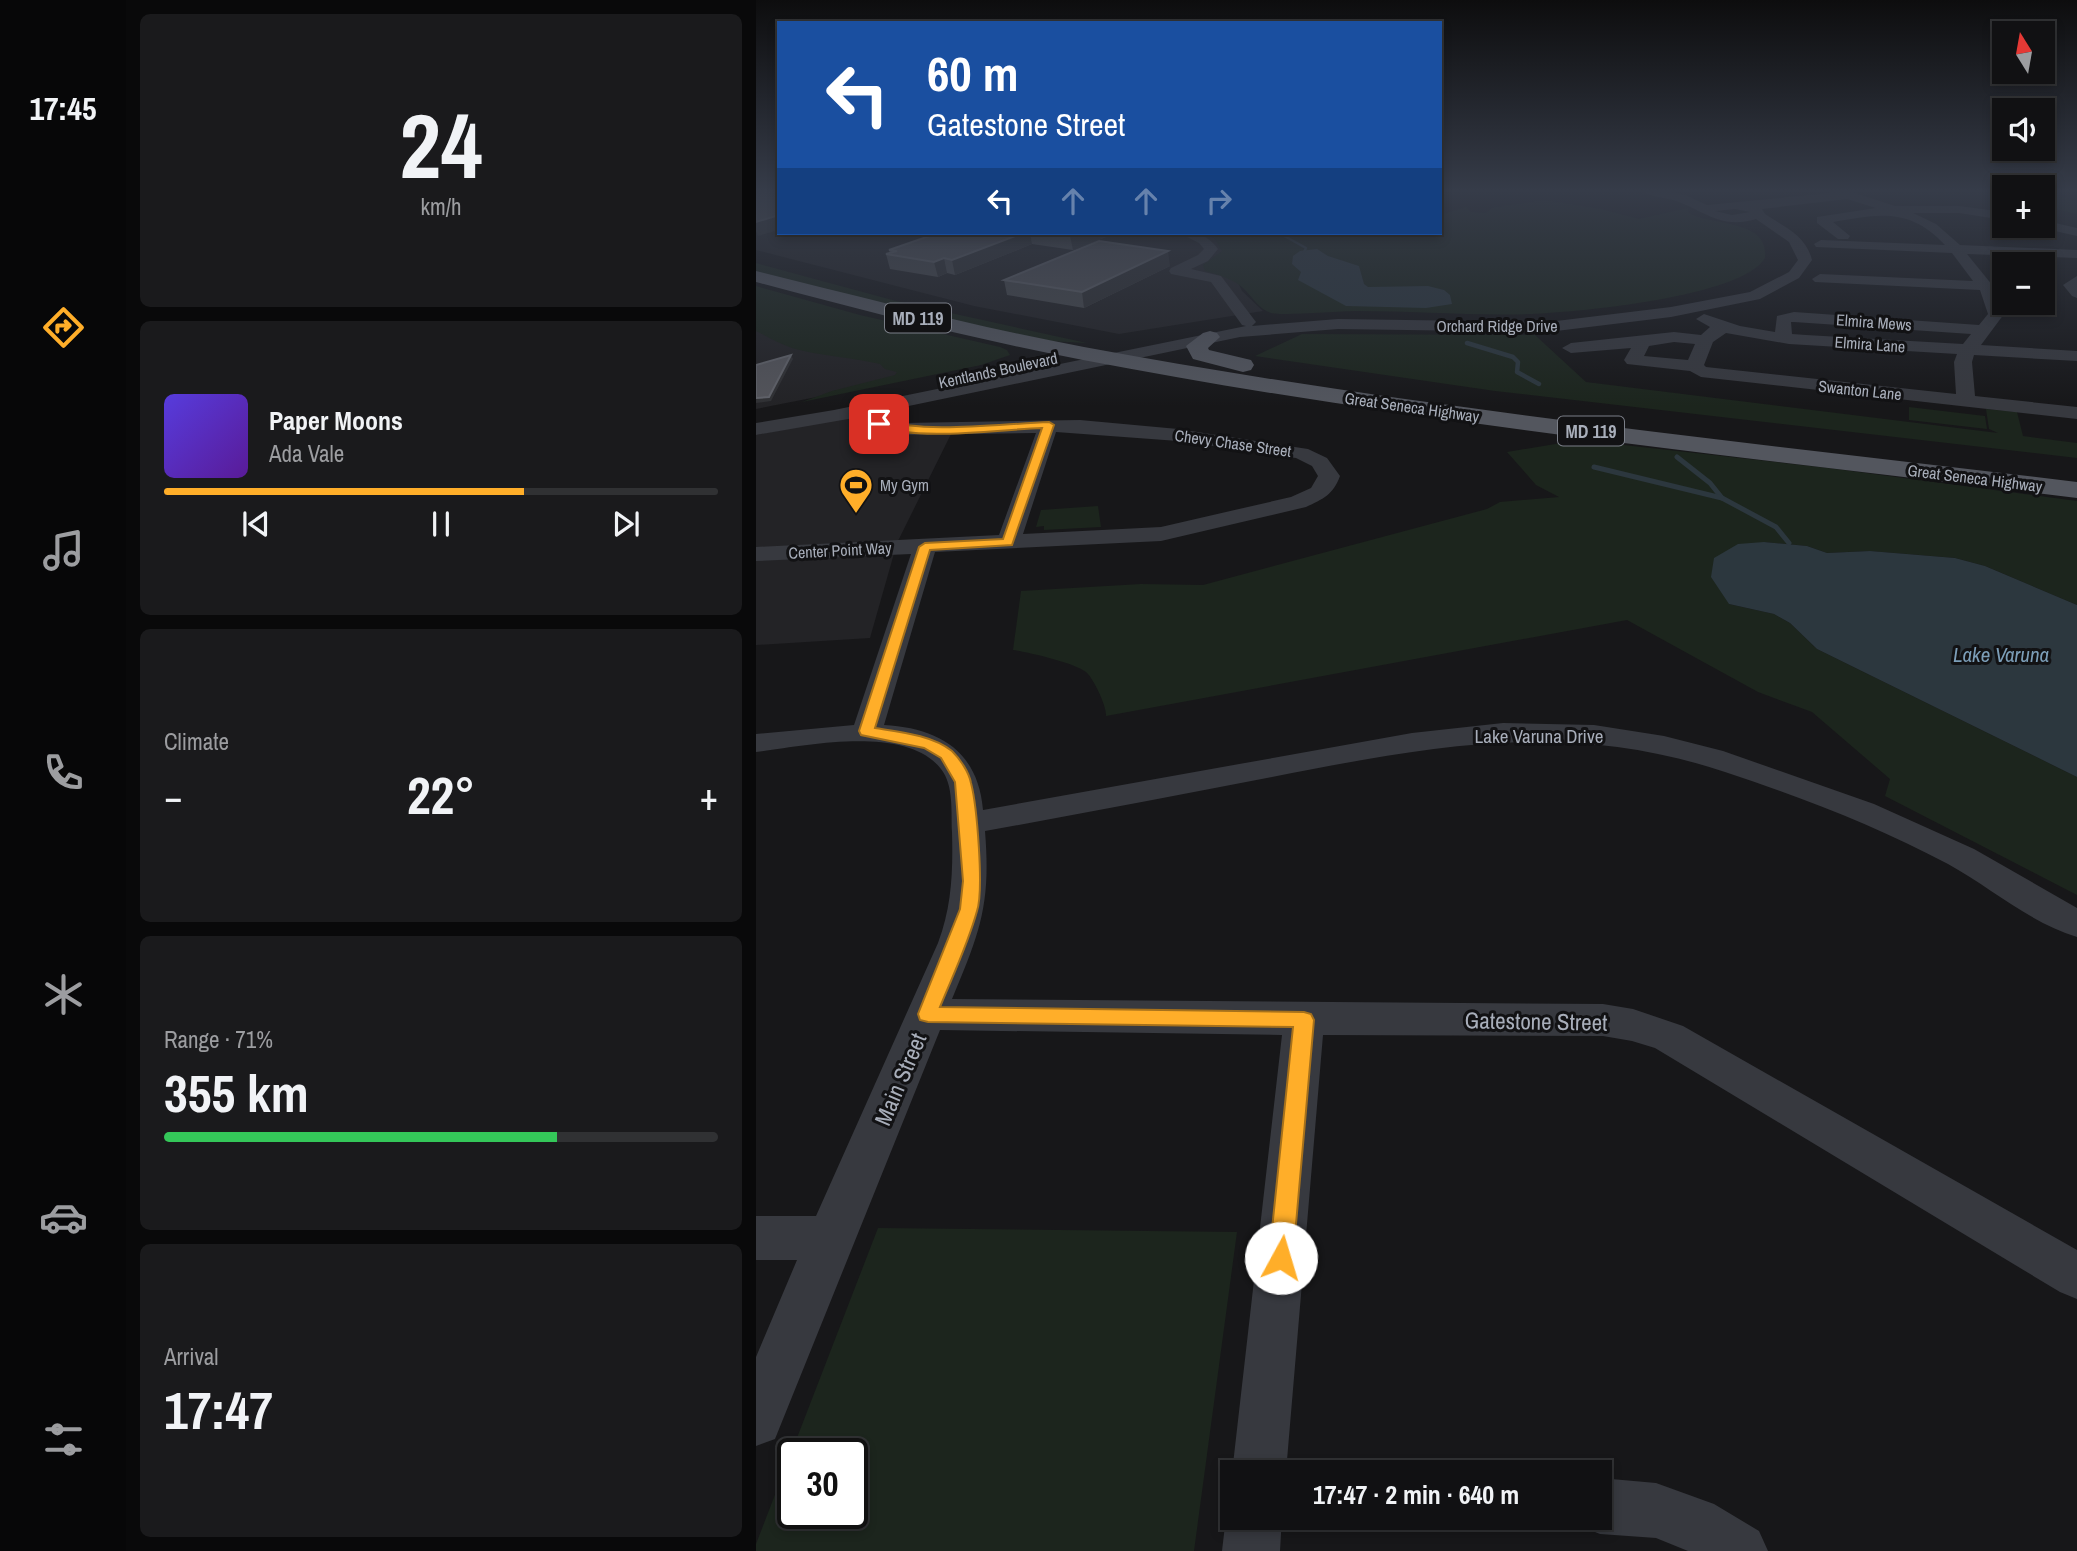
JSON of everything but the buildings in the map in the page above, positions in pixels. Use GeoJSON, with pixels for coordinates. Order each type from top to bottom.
{"type":"FeatureCollection","features":[{"type":"Feature","properties":{"kind":"main road","name":"Great Seneca Highway"},"geometry":{"type":"LineString","coordinates":[[761,261],[907,301],[1219,378],[1397,406],[2077,490]]}},
{"type":"Feature","properties":{"kind":"main road","name":"Great Seneca Highway"},"geometry":{"type":"LineString","coordinates":[[756,276],[925,320],[1082,352],[1145,350],[1464,399],[2077,470]]}},
{"type":"Feature","properties":{"kind":"main road"},"geometry":{"type":"LineString","coordinates":[[1210,337],[1197,345],[1201,354],[1269,370]]}},
{"type":"Feature","properties":{"kind":"street"},"geometry":{"type":"LineString","coordinates":[[1196,261],[1176,271],[1216,279],[1248,322]]}},
{"type":"Feature","properties":{"kind":"street","name":"Orchard Ridge Drive"},"geometry":{"type":"LineString","coordinates":[[1112,351],[1248,322],[1343,316],[1545,318],[1754,296],[1779,285],[1809,261]]}},
{"type":"Feature","properties":{"kind":"street"},"geometry":{"type":"LineString","coordinates":[[1961,261],[1963,267],[1985,286],[1995,305],[1996,314],[1966,352],[1963,362],[1966,402]]}},
{"type":"Feature","properties":{"kind":"street","name":"Orchard Ridge Drive"},"geometry":{"type":"LineString","coordinates":[[1145,350],[1210,337],[1313,325],[1497,328],[1559,326],[1676,306],[1724,292],[1760,276]]}},
{"type":"Feature","properties":{"kind":"street"},"geometry":{"type":"LineString","coordinates":[[1820,279],[1985,286]]}},
{"type":"Feature","properties":{"kind":"street"},"geometry":{"type":"LineString","coordinates":[[2077,281],[2071,285],[2077,293]]}},
{"type":"Feature","properties":{"kind":"street","name":"Elmira Lane"},"geometry":{"type":"LineString","coordinates":[[1676,306],[1722,328],[1784,338],[1966,352],[2077,356]]}},
{"type":"Feature","properties":{"kind":"street","name":"Elmira Mews"},"geometry":{"type":"LineString","coordinates":[[1784,338],[1783,319],[1794,317],[1985,330]]}},
{"type":"Feature","properties":{"kind":"street"},"geometry":{"type":"LineString","coordinates":[[1695,366],[1704,340],[1711,332],[1722,328]]}},
{"type":"Feature","properties":{"kind":"street"},"geometry":{"type":"LineString","coordinates":[[1571,348],[1674,337],[1704,340]]}},
{"type":"Feature","properties":{"kind":"street","name":"Swanton Lane"},"geometry":{"type":"LineString","coordinates":[[1643,342],[1633,360],[1695,366],[1701,372],[1718,375],[2077,413]]}},
{"type":"Feature","properties":{"kind":"street","name":"Kentlands Boulevard"},"geometry":{"type":"LineString","coordinates":[[756,429],[872,413],[1112,351]]}},
{"type":"Feature","properties":{"kind":"street","name":"Kentlands Boulevard"},"geometry":{"type":"LineString","coordinates":[[756,419],[1082,352]]}},
{"type":"Feature","properties":{"kind":"street","name":"Chevy Chase Street"},"geometry":{"type":"LineString","coordinates":[[872,413],[893,428],[917,430],[1049,425],[1161,433],[1292,451],[1320,462],[1328,471],[1328,482],[1319,492],[1298,502],[1171,532],[925,547]]}},
{"type":"Feature","properties":{"kind":"street"},"geometry":{"type":"LineString","coordinates":[[1008,542],[1049,425]]}},
{"type":"Feature","properties":{"kind":"street"},"geometry":{"type":"LineString","coordinates":[[867,731],[925,547]]}},
{"type":"Feature","properties":{"kind":"street","name":"Center Point Way"},"geometry":{"type":"LineString","coordinates":[[756,554],[925,547]]}},
{"type":"Feature","properties":{"kind":"street","name":"Main Street"},"geometry":{"type":"LineString","coordinates":[[756,743],[867,731],[904,737],[929,745],[946,755],[956,766],[963,782],[971,881],[969,909],[928,1014],[830,1238],[756,1420]]}},
{"type":"Feature","properties":{"kind":"street","name":"Lake Varuna Drive"},"geometry":{"type":"LineString","coordinates":[[968,823],[1381,746],[1511,732],[1599,735],[1641,740],[1698,753],[1759,772],[1838,803],[1961,856],[2077,924]]}},
{"type":"Feature","properties":{"kind":"street","name":"Gatestone Street"},"geometry":{"type":"LineString","coordinates":[[928,1014],[1304,1020],[1603,1020],[1633,1025],[1669,1037],[2077,1276]]}},
{"type":"Feature","properties":{"kind":"street"},"geometry":{"type":"LineString","coordinates":[[1260,1460],[1304,1020]]}},
{"type":"Feature","properties":{"kind":"street"},"geometry":{"type":"LineString","coordinates":[[756,1238],[830,1238]]}},
{"type":"Feature","properties":{"kind":"street"},"geometry":{"type":"LineString","coordinates":[[1612,1507],[1646,1508],[1676,1518],[1726,1541],[1740,1551]]}},
{"type":"Feature","properties":{"kind":"street"},"geometry":{"type":"LineString","coordinates":[[1251,1551],[1253,1530]]}},
{"type":"Feature","properties":{"kind":"shaded area"},"geometry":{"type":"Polygon","coordinates":[[[800,261],[1228,261],[1242,291],[1263,311],[1119,334],[974,306],[800,261]]]}},
{"type":"Feature","properties":{"kind":"shaded area"},"geometry":{"type":"Polygon","coordinates":[[[1208,261],[1762,261],[1751,272],[1726,283],[1657,300],[1554,313],[1510,314],[1356,311],[1276,314],[1266,311],[1239,285],[1205,271],[1203,265],[1208,261]]]}},
{"type":"Feature","properties":{"kind":"shaded area"},"geometry":{"type":"Polygon","coordinates":[[[756,263],[896,301],[1087,343],[1047,341],[961,323],[756,272],[756,263]]]}},
{"type":"Feature","properties":{"kind":"shaded area"},"geometry":{"type":"Polygon","coordinates":[[[756,286],[860,315],[1000,347],[1010,355],[981,365],[802,402],[832,391],[895,375],[897,372],[885,369],[880,364],[792,348],[756,331],[756,286]]]}},
{"type":"Feature","properties":{"kind":"shaded area"},"geometry":{"type":"Polygon","coordinates":[[[756,288],[984,364],[756,409],[756,288]]]}},
{"type":"Feature","properties":{"kind":"shaded area"},"geometry":{"type":"Polygon","coordinates":[[[1302,334],[1535,335],[1586,382],[1998,433],[1989,429],[1986,409],[2017,412],[2023,436],[2077,443],[2077,458],[1495,391],[1255,356],[1302,334]]]}},
{"type":"Feature","properties":{"kind":"shaded area"},"geometry":{"type":"Polygon","coordinates":[[[1909,407],[1985,416],[1987,429],[1909,420],[1909,407]]]}},
{"type":"Feature","properties":{"kind":"shaded area"},"geometry":{"type":"Polygon","coordinates":[[[882,411],[893,433],[952,432],[897,543],[870,638],[756,645],[756,435],[882,411]]]}},
{"type":"Feature","properties":{"kind":"shaded area"},"geometry":{"type":"Polygon","coordinates":[[[1579,440],[1828,468],[2077,501],[2077,605],[1985,566],[1955,558],[1870,551],[1827,553],[1807,546],[1764,542],[1729,604],[1774,614],[1790,623],[1817,649],[2077,777],[2077,895],[1885,796],[1890,779],[1812,712],[1758,692],[1627,620],[1106,716],[1099,693],[1086,672],[1040,655],[1013,650],[1021,591],[1141,584],[1203,585],[1487,509],[1500,502],[1559,497],[1536,485],[1507,452],[1579,440]]]}},
{"type":"Feature","properties":{"kind":"shaded area"},"geometry":{"type":"Polygon","coordinates":[[[1098,506],[1101,527],[1044,530],[1044,526],[1036,527],[1041,510],[1098,506]]]}},
{"type":"Feature","properties":{"kind":"shaded area"},"geometry":{"type":"Polygon","coordinates":[[[878,1228],[1237,1232],[1194,1551],[756,1551],[756,1544],[777,1490],[777,1529],[868,1529],[868,1438],[797,1438],[878,1228]]]}},
{"type":"Feature","properties":{"kind":"water"},"geometry":{"type":"Polygon","coordinates":[[[1292,261],[1345,261],[1359,266],[1364,284],[1368,287],[1428,286],[1444,290],[1450,295],[1452,304],[1426,308],[1346,306],[1298,280],[1301,272],[1292,261]]]}},
{"type":"Feature","properties":{"kind":"water","name":"Lake Varuna"},"geometry":{"type":"Polygon","coordinates":[[[1764,542],[1807,546],[1827,553],[1870,551],[1955,558],[1985,566],[2077,605],[2077,777],[1817,649],[1790,623],[1774,614],[1729,604],[1711,577],[1714,558],[1738,544],[1764,542]]]}},
{"type":"Feature","properties":{"kind":"waterway"},"geometry":{"type":"LineString","coordinates":[[1467,343],[1513,357],[1518,362],[1517,372],[1539,384]]}},
{"type":"Feature","properties":{"kind":"waterway"},"geometry":{"type":"LineString","coordinates":[[1677,457],[1710,483],[1722,498]]}},
{"type":"Feature","properties":{"kind":"waterway"},"geometry":{"type":"LineString","coordinates":[[1594,467],[1722,498]]}},
{"type":"Feature","properties":{"kind":"waterway"},"geometry":{"type":"LineString","coordinates":[[1722,498],[1776,527],[1789,543]]}},
{"type":"Feature","properties":{"kind":"place","name":"My Gym"},"geometry":{"type":"Point","coordinates":[856,515]}},
{"type":"Feature","properties":{"kind":"route"},"geometry":{"type":"LineString","coordinates":[[879,424],[917,430],[1049,425],[1008,542],[925,547],[867,731],[904,737],[929,745],[946,755],[956,766],[963,782],[971,881],[969,909],[928,1014],[1304,1020],[1281,1258]]}}]}
